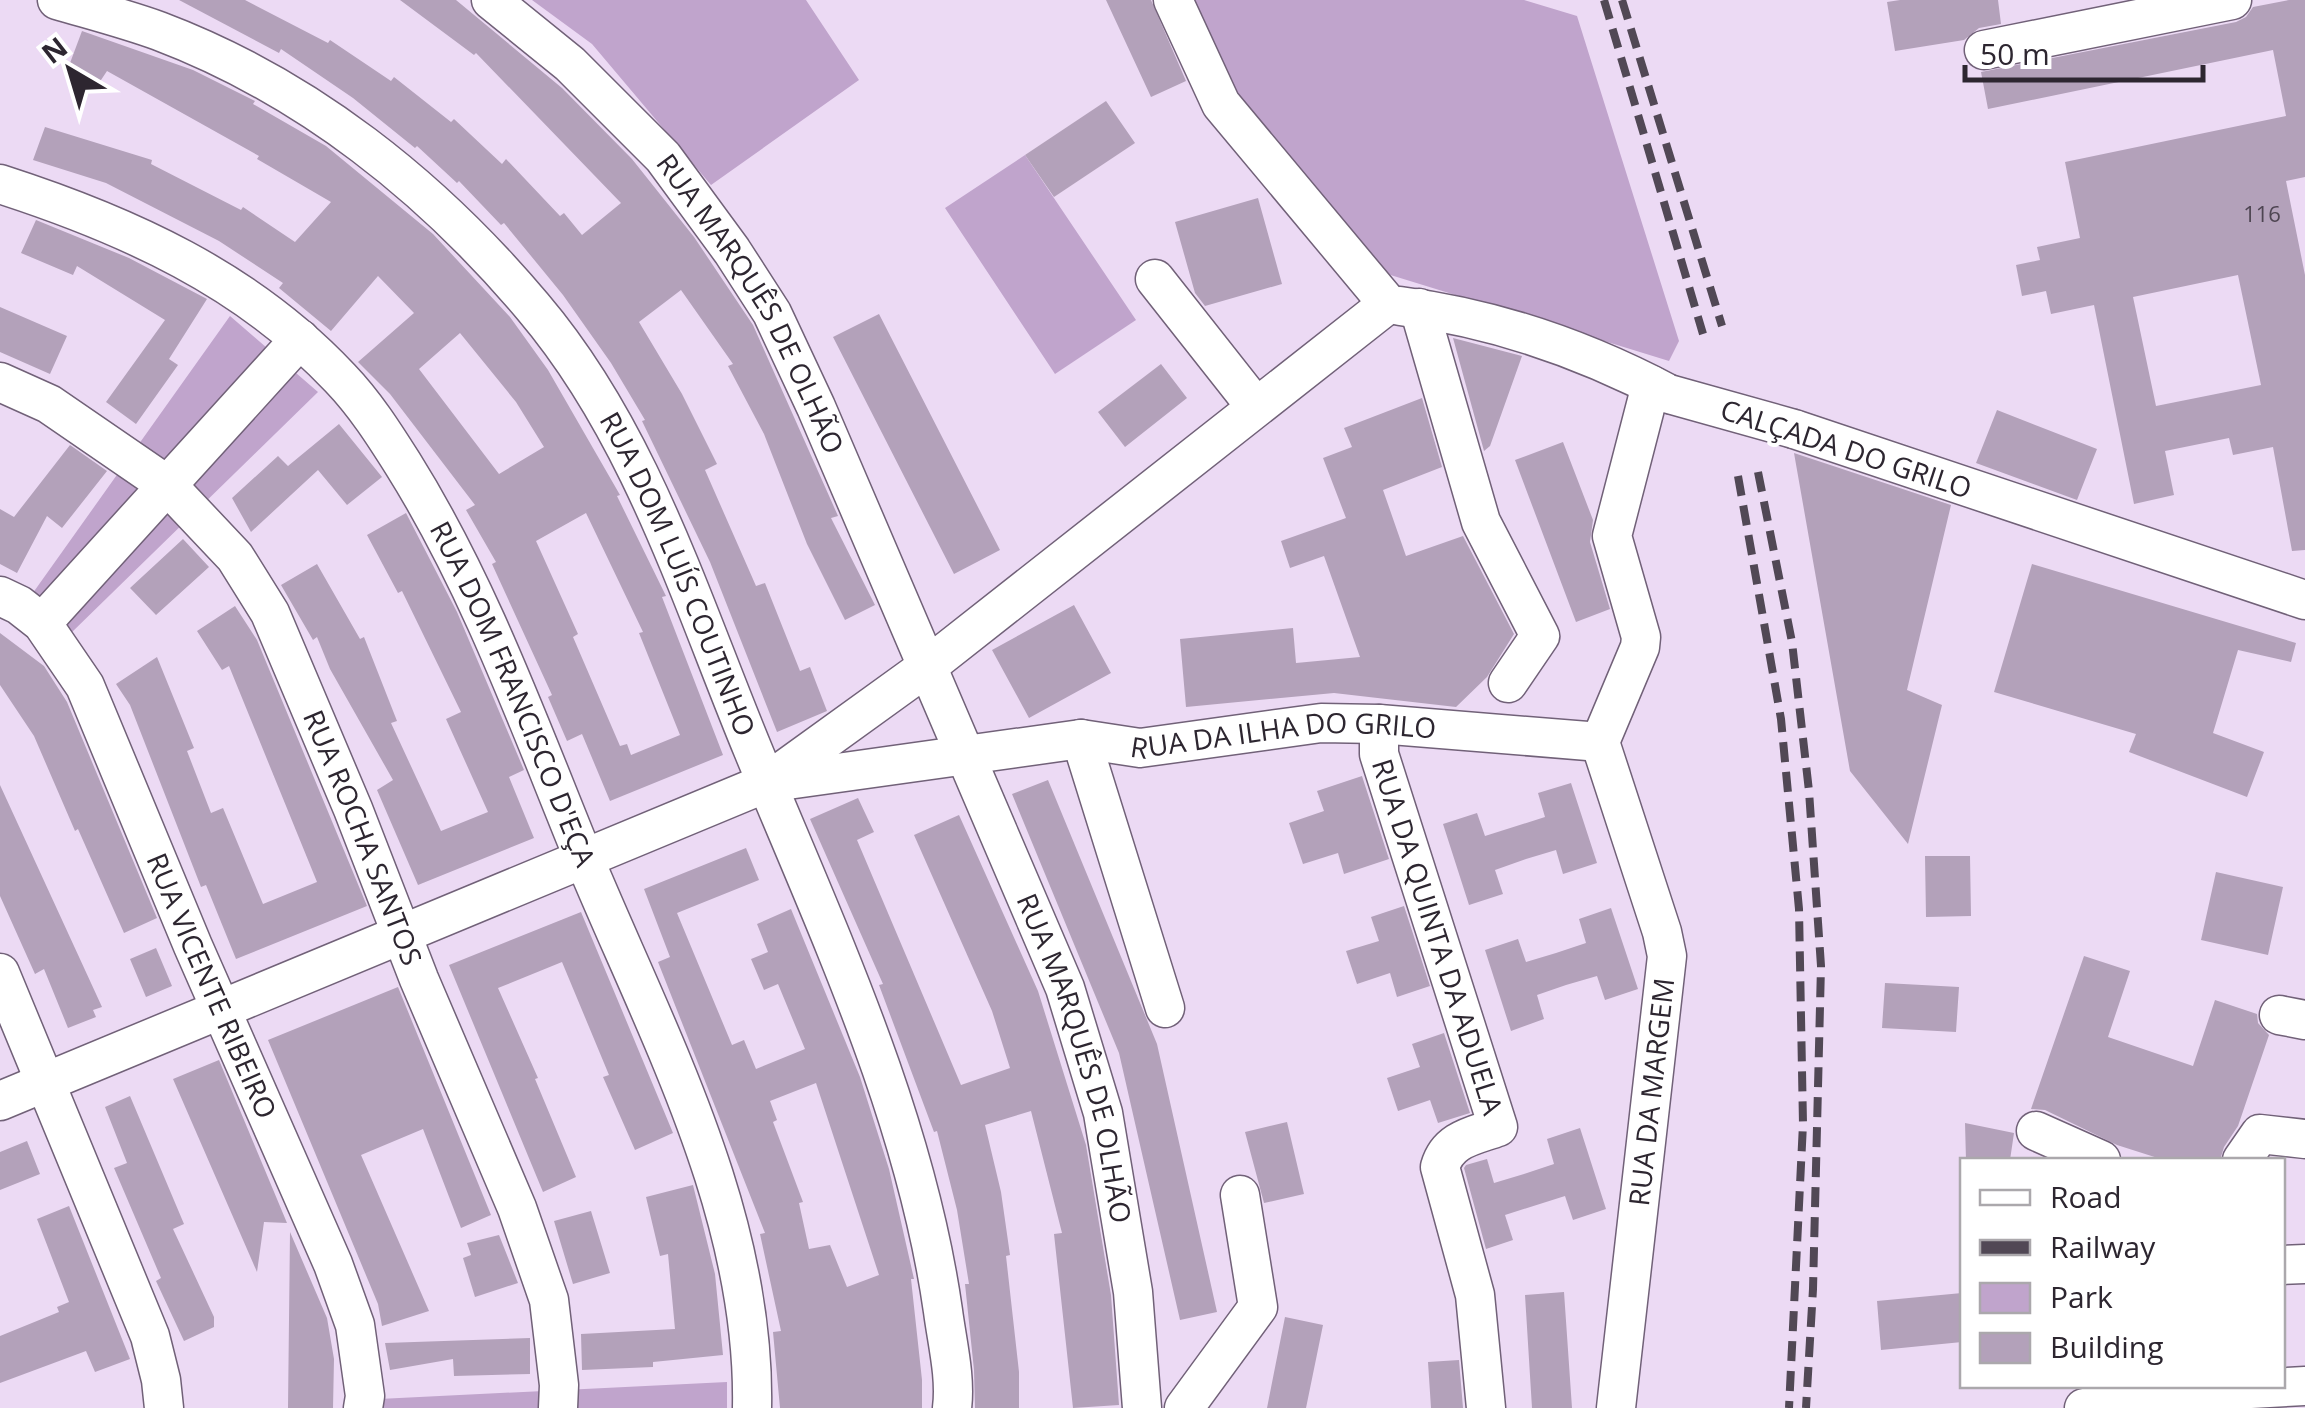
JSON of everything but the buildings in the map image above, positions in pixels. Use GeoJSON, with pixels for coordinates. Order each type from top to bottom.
{"type":"FeatureCollection","features":[{"type":"Feature","properties":{"kind":"street","name":"RUA DOM LUÍS COUTINHO"},"geometry":{"type":"LineString","coordinates":[[57,0],[160,31],[276,86],[348,131],[404,174],[532,304],[575,359],[640,474],[860,1010],[933,1240],[952,1408]]}},
{"type":"Feature","properties":{"kind":"street","name":"RUA MARQUÊS DE OLHÃO"},"geometry":{"type":"LineString","coordinates":[[492,0],[570,64],[663,157],[772,313],[816,407],[1065,988],[1103,1112],[1133,1292],[1142,1408]]}},
{"type":"Feature","properties":{"kind":"street"},"geometry":{"type":"LineString","coordinates":[[1173,0],[1221,104],[1404,306],[1481,522],[1540,636],[1508,684]]}},
{"type":"Feature","properties":{"kind":"street"},"geometry":{"type":"LineString","coordinates":[[1984,50],[2232,0]]}},
{"type":"Feature","properties":{"kind":"street","name":"RUA DOM FRANCISCO D'EÇA"},"geometry":{"type":"LineString","coordinates":[[0,184],[117,225],[240,292],[300,339],[342,379],[372,415],[426,502],[478,608],[650,1008],[707,1154],[738,1262],[753,1374],[752,1408]]}},
{"type":"Feature","properties":{"kind":"street"},"geometry":{"type":"LineString","coordinates":[[1155,280],[1256,407]]}},
{"type":"Feature","properties":{"kind":"street"},"geometry":{"type":"LineString","coordinates":[[0,1101],[766,783],[928,666],[1256,407],[1404,306]]}},
{"type":"Feature","properties":{"kind":"street","name":"CALÇADA DO GRILO"},"geometry":{"type":"LineString","coordinates":[[1404,306],[1457,313],[1546,342],[1660,390],[1794,429],[2305,600]]}},
{"type":"Feature","properties":{"kind":"street"},"geometry":{"type":"LineString","coordinates":[[42,622],[300,339]]}},
{"type":"Feature","properties":{"kind":"street","name":"RUA ROCHA SANTOS"},"geometry":{"type":"LineString","coordinates":[[0,382],[49,404],[167,486],[235,557],[270,614],[517,1208],[549,1300],[558,1408]]}},
{"type":"Feature","properties":{"kind":"street"},"geometry":{"type":"LineString","coordinates":[[1600,742],[1640,647],[1641,637],[1612,536],[1660,390]]}},
{"type":"Feature","properties":{"kind":"street","name":"RUA VICENTE RIBEIRO"},"geometry":{"type":"LineString","coordinates":[[0,596],[42,622],[85,686],[333,1264],[355,1325],[363,1408]]}},
{"type":"Feature","properties":{"kind":"street","name":"RUA DA ILHA DO GRILO"},"geometry":{"type":"LineString","coordinates":[[766,783],[1081,739],[1140,748],[1321,723],[1600,742]]}},
{"type":"Feature","properties":{"kind":"street","name":"RUA DA QUINTA DA ADUELA"},"geometry":{"type":"LineString","coordinates":[[1379,724],[1379,754],[1498,1127],[1453,1144],[1440,1167],[1475,1295],[1486,1408]]}},
{"type":"Feature","properties":{"kind":"street"},"geometry":{"type":"LineString","coordinates":[[1081,739],[1165,1008]]}},
{"type":"Feature","properties":{"kind":"street","name":"RUA DA MARGEM"},"geometry":{"type":"LineString","coordinates":[[1600,742],[1667,956],[1616,1408]]}},
{"type":"Feature","properties":{"kind":"street"},"geometry":{"type":"LineString","coordinates":[[0,972],[150,1336],[162,1380],[164,1408]]}},
{"type":"Feature","properties":{"kind":"street"},"geometry":{"type":"LineString","coordinates":[[2036,1131],[2096,1158]]}},
{"type":"Feature","properties":{"kind":"street"},"geometry":{"type":"LineString","coordinates":[[2243,1158],[2260,1134],[2305,1139]]}},
{"type":"Feature","properties":{"kind":"street"},"geometry":{"type":"LineString","coordinates":[[1184,1408],[1258,1307],[1240,1195]]}},
{"type":"Feature","properties":{"kind":"street"},"geometry":{"type":"LineString","coordinates":[[2084,1408],[2134,1404],[2179,1392],[2263,1388]]}},
{"type":"Feature","properties":{"kind":"green space"},"geometry":{"type":"Polygon","coordinates":[[[532,0],[806,0],[859,80],[711,185],[592,44],[532,0]]]}},
{"type":"Feature","properties":{"kind":"green space"},"geometry":{"type":"Polygon","coordinates":[[[1187,0],[1524,0],[1577,16],[1679,341],[1669,361],[1384,273],[1221,82],[1187,0]]]}},
{"type":"Feature","properties":{"kind":"green space"},"geometry":{"type":"Polygon","coordinates":[[[1025,155],[1136,320],[1055,374],[945,208],[1025,155]]]}},
{"type":"Feature","properties":{"kind":"green space"},"geometry":{"type":"Polygon","coordinates":[[[230,316],[318,392],[69,635],[30,597],[230,316]]]}},
{"type":"Feature","properties":{"kind":"green space"},"geometry":{"type":"Polygon","coordinates":[[[727,1382],[727,1408],[378,1408],[379,1399],[727,1382]]]}},
{"type":"Feature","properties":{"kind":"railway"},"geometry":{"type":"LineString","coordinates":[[1604,0],[1703,334]]}},
{"type":"Feature","properties":{"kind":"railway"},"geometry":{"type":"LineString","coordinates":[[1622,0],[1722,326]]}},
{"type":"Feature","properties":{"kind":"railway"},"geometry":{"type":"LineString","coordinates":[[1758,472],[1792,642],[1809,791],[1821,966],[1806,1408]]}},
{"type":"Feature","properties":{"kind":"railway"},"geometry":{"type":"LineString","coordinates":[[1738,476],[1781,719],[1799,909],[1803,1124],[1789,1408]]}}]}
